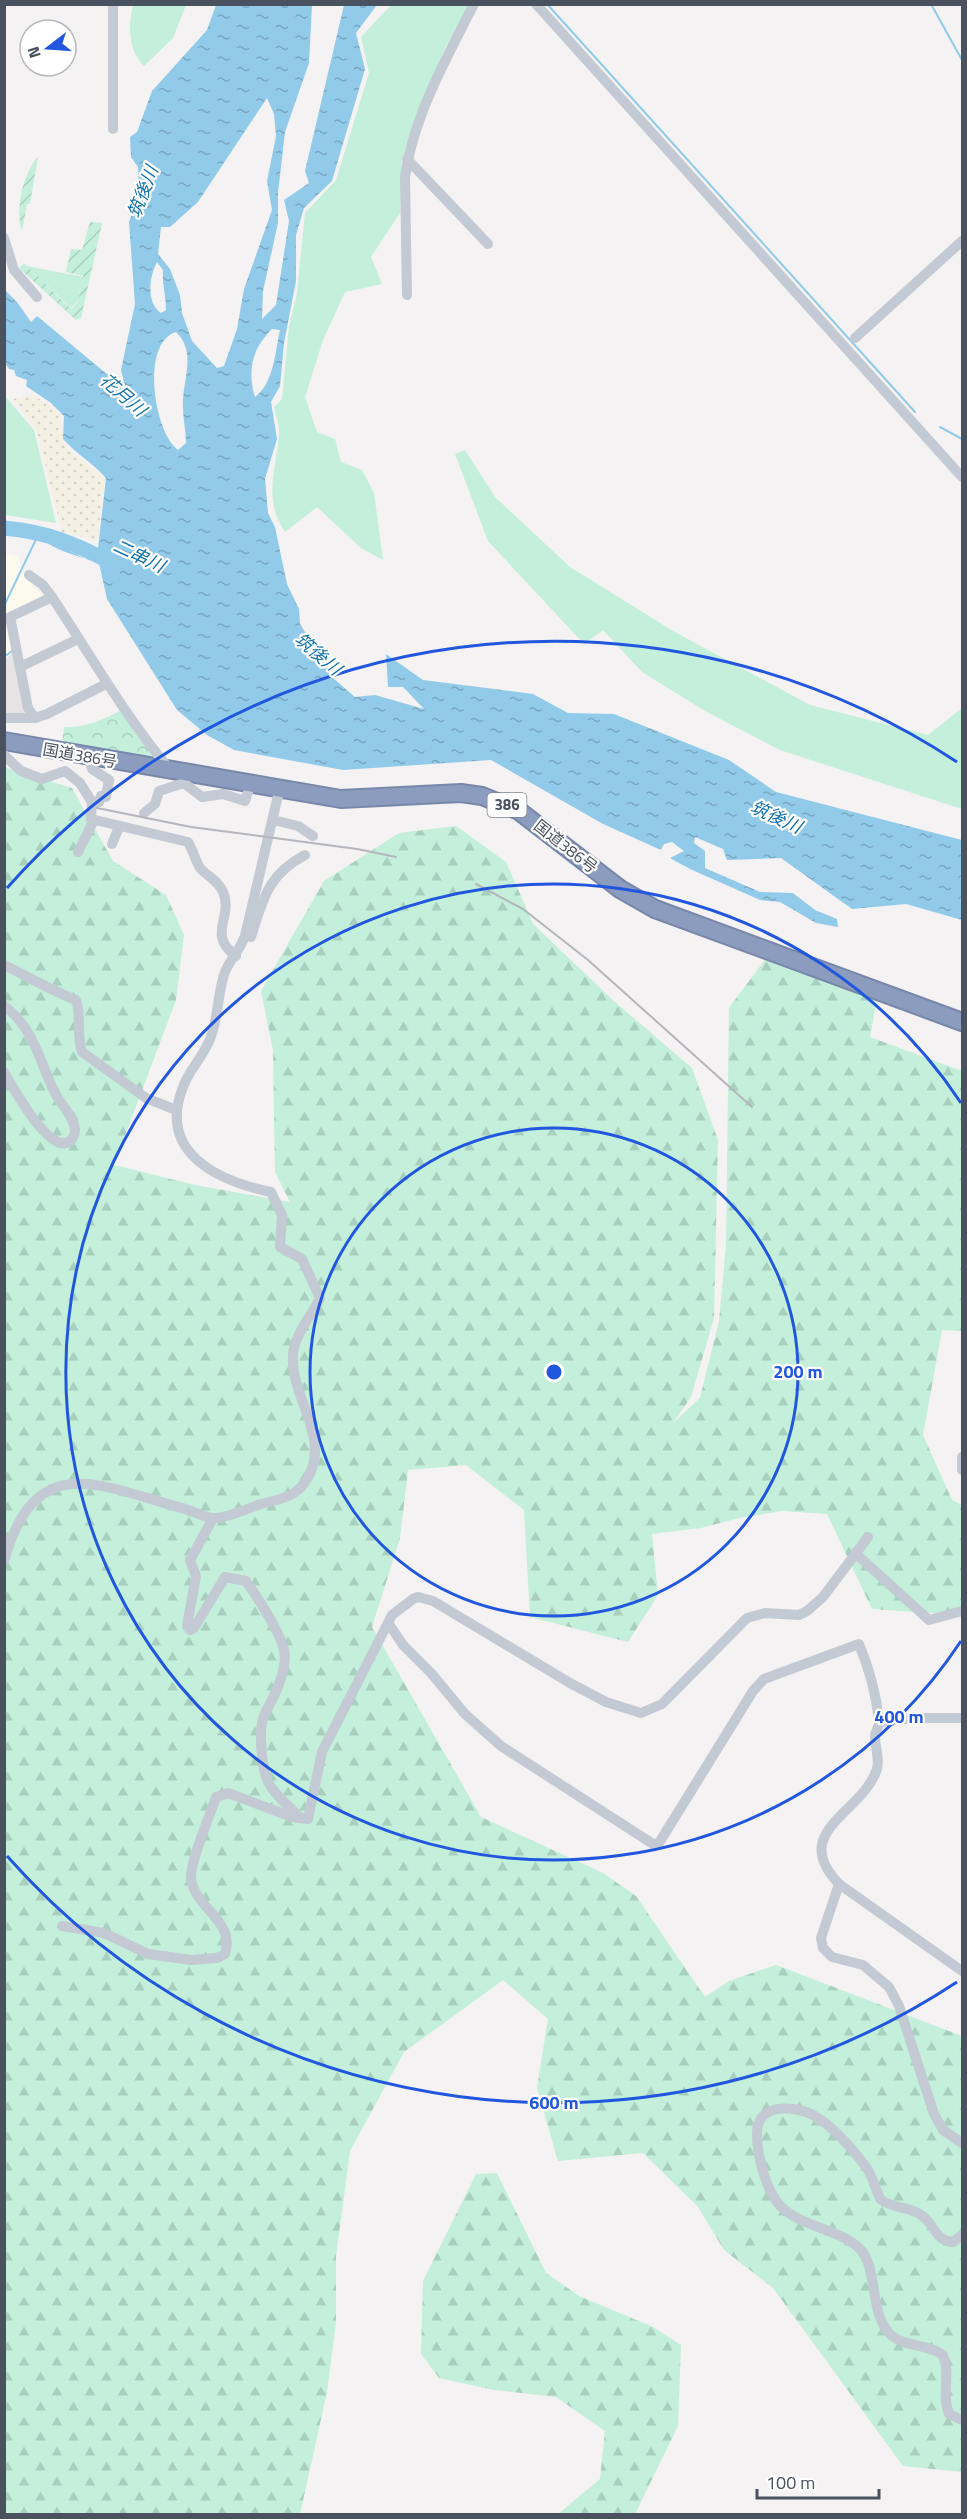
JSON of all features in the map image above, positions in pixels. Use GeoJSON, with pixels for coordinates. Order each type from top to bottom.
{"type":"FeatureCollection","features":[{"type":"Feature","properties":{"kind":"highway","name":"国道386号"},"geometry":{"type":"LineString","coordinates":[[4,741],[341,799],[461,793],[482,796],[519,811],[620,889],[655,909],[963,1022]]}},
{"type":"Feature","properties":{"kind":"street"},"geometry":{"type":"LineString","coordinates":[[113,4],[113,129]]}},
{"type":"Feature","properties":{"kind":"street"},"geometry":{"type":"LineString","coordinates":[[407,295],[405,178],[407,159],[411,142],[440,72],[474,4]]}},
{"type":"Feature","properties":{"kind":"street"},"geometry":{"type":"LineString","coordinates":[[536,4],[963,477]]}},
{"type":"Feature","properties":{"kind":"street"},"geometry":{"type":"LineString","coordinates":[[407,159],[488,244]]}},
{"type":"Feature","properties":{"kind":"street"},"geometry":{"type":"LineString","coordinates":[[4,238],[7,255],[14,270],[37,297]]}},
{"type":"Feature","properties":{"kind":"street"},"geometry":{"type":"LineString","coordinates":[[855,339],[963,241]]}},
{"type":"Feature","properties":{"kind":"street"},"geometry":{"type":"LineString","coordinates":[[29,575],[43,585],[52,597],[106,684],[141,735],[171,771]]}},
{"type":"Feature","properties":{"kind":"street"},"geometry":{"type":"LineString","coordinates":[[35,718],[28,708],[10,617],[52,597]]}},
{"type":"Feature","properties":{"kind":"street"},"geometry":{"type":"LineString","coordinates":[[20,667],[78,639]]}},
{"type":"Feature","properties":{"kind":"street"},"geometry":{"type":"LineString","coordinates":[[4,718],[35,718],[106,684]]}},
{"type":"Feature","properties":{"kind":"street"},"geometry":{"type":"LineString","coordinates":[[4,755],[30,776],[45,779],[65,771],[73,775],[92,802],[91,819],[173,842],[188,842],[202,870],[218,883],[224,893],[220,935],[223,944],[238,953]]}},
{"type":"Feature","properties":{"kind":"street"},"geometry":{"type":"LineString","coordinates":[[88,756],[92,769],[109,780],[106,797],[100,796],[99,802],[92,802]]}},
{"type":"Feature","properties":{"kind":"street"},"geometry":{"type":"LineString","coordinates":[[144,813],[155,804],[159,791],[184,783],[202,797],[223,794],[245,801],[251,783]]}},
{"type":"Feature","properties":{"kind":"street"},"geometry":{"type":"LineString","coordinates":[[238,953],[280,787]]}},
{"type":"Feature","properties":{"kind":"street"},"geometry":{"type":"LineString","coordinates":[[273,819],[298,826],[313,836]]}},
{"type":"Feature","properties":{"kind":"street"},"geometry":{"type":"LineString","coordinates":[[78,852],[94,820]]}},
{"type":"Feature","properties":{"kind":"street"},"geometry":{"type":"LineString","coordinates":[[112,844],[119,827]]}},
{"type":"Feature","properties":{"kind":"street"},"geometry":{"type":"LineString","coordinates":[[4,1561],[10,1541],[24,1512],[34,1501],[52,1489],[72,1482],[97,1484],[213,1518],[285,1497],[302,1488],[310,1473],[316,1448],[312,1424],[295,1376],[293,1354],[299,1335],[320,1298],[302,1259],[280,1247],[282,1215],[271,1192],[242,1186],[206,1170],[183,1143],[176,1110],[186,1080],[205,1053],[212,1036],[225,971],[238,953],[249,945],[266,889],[272,881],[305,855]]}},
{"type":"Feature","properties":{"kind":"street"},"geometry":{"type":"LineString","coordinates":[[4,965],[27,975],[42,987],[76,1000],[80,1011],[78,1030],[82,1052],[146,1098],[176,1110]]}},
{"type":"Feature","properties":{"kind":"street"},"geometry":{"type":"LineString","coordinates":[[4,1006],[19,1020],[37,1048],[51,1084],[73,1122],[75,1132],[72,1140],[66,1143],[59,1142],[46,1134],[4,1072]]}},
{"type":"Feature","properties":{"kind":"street"},"geometry":{"type":"LineString","coordinates":[[963,1457],[963,1470]]}},
{"type":"Feature","properties":{"kind":"street"},"geometry":{"type":"LineString","coordinates":[[213,1518],[190,1560],[196,1576],[187,1626],[190,1630],[194,1628],[225,1577],[246,1581],[261,1602],[284,1651],[278,1689],[264,1713],[261,1738],[262,1761],[270,1785],[300,1818]]}},
{"type":"Feature","properties":{"kind":"street"},"geometry":{"type":"LineString","coordinates":[[62,1926],[104,1933],[148,1954],[191,1960],[217,1958],[225,1954],[228,1945],[221,1922],[198,1895],[191,1876],[216,1797],[228,1792],[308,1819],[318,1764],[332,1730],[392,1615],[412,1599],[418,1597],[433,1601],[570,1683],[606,1702],[641,1713],[662,1704],[747,1618],[765,1613],[799,1615],[807,1611],[823,1597],[867,1537]]}},
{"type":"Feature","properties":{"kind":"street"},"geometry":{"type":"LineString","coordinates":[[855,1553],[929,1620],[963,1611]]}},
{"type":"Feature","properties":{"kind":"street"},"geometry":{"type":"LineString","coordinates":[[389,1624],[403,1645],[431,1673],[465,1714],[501,1746],[653,1844],[659,1843],[746,1701],[764,1679],[859,1644],[872,1681],[880,1722],[875,1735],[878,1767],[872,1781],[828,1828],[824,1838],[823,1859],[830,1874],[839,1884],[963,1971]]}},
{"type":"Feature","properties":{"kind":"street"},"geometry":{"type":"LineString","coordinates":[[880,1722],[906,1718],[963,1718]]}},
{"type":"Feature","properties":{"kind":"street"},"geometry":{"type":"LineString","coordinates":[[839,1884],[821,1938],[823,1948],[832,1957],[863,1965],[889,1987],[899,2006],[934,2114],[943,2130],[963,2143]]}},
{"type":"Feature","properties":{"kind":"street"},"geometry":{"type":"LineString","coordinates":[[963,2235],[953,2242],[946,2241],[938,2236],[924,2217],[905,2207],[881,2200],[867,2168],[816,2116],[786,2107],[770,2112],[760,2121],[756,2132],[762,2164],[773,2197],[793,2216],[833,2231],[860,2249],[866,2257],[874,2300],[883,2323],[890,2334],[904,2342],[943,2355],[946,2407],[949,2414],[963,2420]]}},
{"type":"Feature","properties":{"kind":"shaded area"},"geometry":{"type":"Polygon","coordinates":[[[5,553],[18,556],[25,578],[45,597],[7,615],[11,653],[5,659],[5,553]]]}},
{"type":"Feature","properties":{"kind":"shaded area"},"geometry":{"type":"Polygon","coordinates":[[[13,652],[25,713],[5,715],[5,660],[13,652]]]}},
{"type":"Feature","properties":{"kind":"green space"},"geometry":{"type":"Polygon","coordinates":[[[133,5],[186,5],[173,38],[144,66],[132,45],[130,21],[133,5]]]}},
{"type":"Feature","properties":{"kind":"green space"},"geometry":{"type":"Polygon","coordinates":[[[391,5],[469,5],[445,48],[402,160],[400,213],[371,257],[382,284],[345,292],[323,340],[305,397],[317,432],[335,439],[341,462],[362,470],[374,493],[383,560],[361,548],[317,507],[285,532],[274,508],[273,485],[279,432],[274,407],[282,399],[289,326],[297,293],[305,213],[336,180],[369,73],[361,37],[391,5]]]}},
{"type":"Feature","properties":{"kind":"green space"},"geometry":{"type":"Polygon","coordinates":[[[38,157],[30,204],[27,204],[22,231],[19,212],[24,182],[38,157]]]}},
{"type":"Feature","properties":{"kind":"green space"},"geometry":{"type":"Polygon","coordinates":[[[90,222],[102,223],[81,318],[76,320],[19,268],[24,263],[71,309],[78,302],[83,276],[66,272],[71,249],[82,250],[90,222]]]}},
{"type":"Feature","properties":{"kind":"green space"},"geometry":{"type":"Polygon","coordinates":[[[27,266],[83,277],[78,301],[71,308],[27,266]]]}},
{"type":"Feature","properties":{"kind":"green space"},"geometry":{"type":"Polygon","coordinates":[[[4,395],[34,430],[56,523],[5,515],[4,395]]]}},
{"type":"Feature","properties":{"kind":"green space"},"geometry":{"type":"Polygon","coordinates":[[[465,450],[495,497],[570,567],[673,631],[810,705],[928,735],[962,708],[962,809],[780,750],[707,712],[642,672],[603,630],[584,644],[488,541],[455,454],[465,450]]]}},
{"type":"Feature","properties":{"kind":"green space"},"geometry":{"type":"Polygon","coordinates":[[[121,710],[156,755],[151,759],[62,744],[64,727],[94,723],[121,710]]]}},
{"type":"Feature","properties":{"kind":"green space"},"geometry":{"type":"Polygon","coordinates":[[[4,767],[72,788],[113,861],[166,895],[184,935],[176,1000],[114,1165],[195,1185],[290,1202],[275,1172],[273,1050],[261,991],[324,881],[399,833],[456,826],[506,862],[533,924],[616,1003],[692,1068],[718,1140],[714,1318],[691,1397],[673,1423],[700,1398],[719,1321],[726,1246],[729,1008],[767,957],[877,998],[870,1037],[962,1071],[962,1331],[942,1330],[923,1435],[952,1500],[962,1505],[962,1615],[872,1609],[827,1514],[782,1511],[739,1518],[701,1528],[652,1534],[658,1595],[628,1642],[530,1617],[524,1510],[466,1465],[408,1470],[400,1538],[372,1627],[481,1817],[603,1873],[636,1896],[705,1997],[729,1981],[776,1965],[962,2036],[962,2472],[903,2466],[773,2288],[724,2250],[698,2207],[643,2153],[558,2161],[537,2088],[548,2019],[503,1980],[404,2052],[350,2151],[336,2256],[336,2322],[327,2392],[300,2514],[5,2514],[4,767]]]}},
{"type":"Feature","properties":{"kind":"green space"},"geometry":{"type":"Polygon","coordinates":[[[497,2173],[546,2273],[579,2296],[653,2327],[681,2345],[678,2426],[635,2514],[558,2514],[600,2479],[605,2431],[556,2397],[494,2390],[439,2378],[421,2354],[423,2281],[476,2174],[497,2173]]]}},
{"type":"Feature","properties":{"kind":"sand"},"geometry":{"type":"Polygon","coordinates":[[[32,395],[50,405],[61,415],[64,440],[68,448],[105,479],[97,540],[62,532],[37,431],[13,399],[32,395]]]}},
{"type":"Feature","properties":{"kind":"water"},"geometry":{"type":"Polygon","coordinates":[[[216,5],[312,5],[309,63],[285,132],[278,193],[278,223],[263,291],[262,319],[276,305],[289,221],[284,200],[309,183],[305,171],[344,5],[377,5],[356,33],[365,69],[332,181],[304,208],[296,235],[296,281],[284,343],[280,386],[271,402],[277,439],[265,479],[268,513],[275,527],[287,584],[299,609],[300,624],[333,678],[355,697],[375,695],[424,709],[403,687],[388,687],[386,654],[423,680],[533,694],[568,713],[614,714],[729,760],[776,792],[962,840],[962,920],[906,904],[852,909],[781,858],[727,860],[723,849],[695,837],[694,843],[705,851],[705,868],[760,892],[793,893],[815,910],[837,919],[838,927],[816,923],[780,902],[760,900],[690,869],[670,858],[684,851],[672,842],[664,844],[661,850],[603,824],[491,760],[343,770],[234,750],[207,735],[177,710],[107,599],[99,563],[89,560],[97,557],[106,478],[63,439],[64,416],[51,403],[26,386],[27,380],[16,376],[14,370],[9,369],[5,363],[5,290],[31,322],[37,316],[126,390],[121,370],[135,304],[129,222],[139,195],[138,167],[131,157],[130,137],[137,132],[152,91],[207,30],[216,5]],[[267,98],[198,202],[170,227],[161,227],[158,254],[170,269],[180,295],[182,313],[192,341],[217,368],[224,366],[237,329],[244,289],[272,210],[267,181],[276,136],[274,114],[267,98]],[[157,262],[154,268],[151,296],[156,309],[161,313],[166,310],[163,270],[157,262]],[[272,329],[253,360],[251,378],[255,397],[270,375],[280,330],[272,329]],[[176,332],[165,340],[158,353],[154,370],[157,408],[162,426],[178,450],[186,443],[183,406],[187,365],[186,347],[176,332]]]}},
{"type":"Feature","properties":{"kind":"water"},"geometry":{"type":"Polygon","coordinates":[[[5,523],[19,528],[32,528],[58,537],[77,539],[89,548],[72,541],[47,540],[85,559],[54,547],[26,530],[21,530],[14,536],[5,531],[5,523]]]}},
{"type":"Feature","properties":{"kind":"waterway"},"geometry":{"type":"LineString","coordinates":[[547,4],[915,412]]}},
{"type":"Feature","properties":{"kind":"waterway"},"geometry":{"type":"LineString","coordinates":[[931,4],[962,60]]}},
{"type":"Feature","properties":{"kind":"waterway"},"geometry":{"type":"LineString","coordinates":[[940,427],[962,439]]}},
{"type":"Feature","properties":{"kind":"waterway","name":"二串川"},"geometry":{"type":"LineString","coordinates":[[4,528],[34,532],[61,540],[114,564]]}},
{"type":"Feature","properties":{"kind":"waterway"},"geometry":{"type":"LineString","coordinates":[[4,606],[39,533]]}},
{"type":"Feature","properties":{"kind":"waterway"},"geometry":{"type":"LineString","coordinates":[[4,657],[12,651]]}},
{"type":"Feature","properties":{"kind":"railway"},"geometry":{"type":"LineString","coordinates":[[97,808],[191,827],[357,849],[396,857]]}},
{"type":"Feature","properties":{"kind":"railway"},"geometry":{"type":"LineString","coordinates":[[476,884],[523,909],[588,960],[752,1107]]}},
{"type":"Feature","properties":{"kind":"water label","name":"筑後川"},"geometry":{"type":"Point","coordinates":[143,192]}},
{"type":"Feature","properties":{"kind":"water label","name":"花月川"},"geometry":{"type":"Point","coordinates":[123,395]}},
{"type":"Feature","properties":{"kind":"water label","name":"筑後川"},"geometry":{"type":"Point","coordinates":[318,654]}},
{"type":"Feature","properties":{"kind":"water label","name":"筑後川"},"geometry":{"type":"Point","coordinates":[776,817]}}]}
